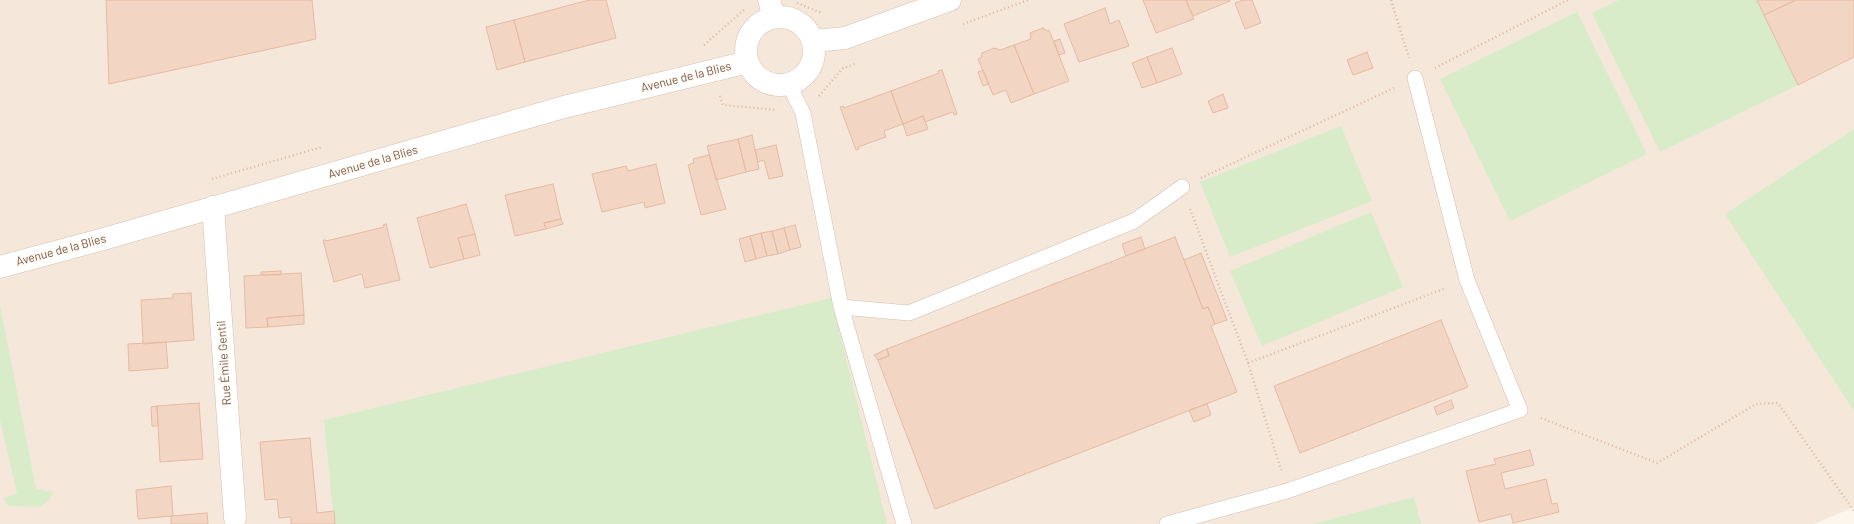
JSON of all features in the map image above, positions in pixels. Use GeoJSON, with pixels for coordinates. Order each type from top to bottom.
{"type":"FeatureCollection","features":[{"type":"Feature","properties":{"kind":"main road"},"geometry":{"type":"LineString","coordinates":[[789,85],[800,80],[810,68],[815,52],[813,41],[845,38],[950,0]]}},
{"type":"Feature","properties":{"kind":"main road","name":"Avenue de la Blies"},"geometry":{"type":"LineString","coordinates":[[789,85],[779,86],[769,84],[752,71],[748,62],[746,50],[748,39],[754,29],[763,21],[771,9],[784,17],[794,19],[802,25],[813,41]]}},
{"type":"Feature","properties":{"kind":"main road","name":"Avenue de la Blies"},"geometry":{"type":"LineString","coordinates":[[0,267],[564,107],[748,62]]}},
{"type":"Feature","properties":{"kind":"main road","name":"Rue Émile Gentil"},"geometry":{"type":"LineString","coordinates":[[213,207],[235,518]]}},
{"type":"Feature","properties":{"kind":"lane"},"geometry":{"type":"LineString","coordinates":[[1167,524],[1287,491],[1520,410],[1467,280],[1415,78]]}},
{"type":"Feature","properties":{"kind":"lane"},"geometry":{"type":"LineString","coordinates":[[789,85],[803,113],[841,307],[904,524]]}},
{"type":"Feature","properties":{"kind":"lane"},"geometry":{"type":"LineString","coordinates":[[841,307],[909,313],[1134,221],[1182,187]]}},
{"type":"Feature","properties":{"kind":"path"},"geometry":{"type":"LineString","coordinates":[[1391,0],[1415,78]]}},
{"type":"Feature","properties":{"kind":"path"},"geometry":{"type":"LineString","coordinates":[[1287,491],[1248,363],[1182,187],[1415,78],[1568,0]]}},
{"type":"Feature","properties":{"kind":"path"},"geometry":{"type":"LineString","coordinates":[[1248,363],[1467,280]]}},
{"type":"Feature","properties":{"kind":"path"},"geometry":{"type":"LineString","coordinates":[[1520,410],[1657,463],[1756,404],[1778,403],[1854,511]]}},
{"type":"Feature","properties":{"kind":"shaded area"},"geometry":{"type":"Polygon","coordinates":[[[0,0],[1854,0],[1854,507],[1814,524],[0,524],[0,0]]]}},
{"type":"Feature","properties":{"kind":"green space"},"geometry":{"type":"Polygon","coordinates":[[[1619,0],[1757,0],[1798,85],[1660,152],[1592,13],[1619,0]]]}},
{"type":"Feature","properties":{"kind":"green space"},"geometry":{"type":"Polygon","coordinates":[[[1577,12],[1647,154],[1510,221],[1440,79],[1577,12]]]}},
{"type":"Feature","properties":{"kind":"green space"},"geometry":{"type":"Polygon","coordinates":[[[1341,126],[1372,201],[1230,257],[1200,182],[1341,126]]]}},
{"type":"Feature","properties":{"kind":"green space"},"geometry":{"type":"Polygon","coordinates":[[[1854,129],[1854,411],[1725,214],[1854,129]]]}},
{"type":"Feature","properties":{"kind":"green space"},"geometry":{"type":"Polygon","coordinates":[[[1371,212],[1403,287],[1262,346],[1230,271],[1371,212]]]}},
{"type":"Feature","properties":{"kind":"green space"},"geometry":{"type":"Polygon","coordinates":[[[831,298],[887,524],[334,524],[324,420],[831,298]]]}},
{"type":"Feature","properties":{"kind":"green space"},"geometry":{"type":"Polygon","coordinates":[[[0,305],[36,489],[53,492],[49,500],[39,507],[8,506],[4,498],[17,493],[0,420],[0,305]]]}},
{"type":"Feature","properties":{"kind":"green space"},"geometry":{"type":"Polygon","coordinates":[[[1414,497],[1421,524],[1313,524],[1414,497]]]}},
{"type":"Feature","properties":{"kind":"building"},"geometry":{"type":"Polygon","coordinates":[[[106,0],[312,0],[316,39],[109,84],[106,0]]]}},
{"type":"Feature","properties":{"kind":"building"},"geometry":{"type":"Polygon","coordinates":[[[589,0],[606,0],[616,38],[525,62],[514,20],[589,0]]]}},
{"type":"Feature","properties":{"kind":"building"},"geometry":{"type":"Polygon","coordinates":[[[1143,0],[1186,0],[1194,19],[1156,33],[1143,0]]]}},
{"type":"Feature","properties":{"kind":"building"},"geometry":{"type":"Polygon","coordinates":[[[1186,0],[1230,0],[1230,1],[1193,16],[1186,0]]]}},
{"type":"Feature","properties":{"kind":"building"},"geometry":{"type":"Polygon","coordinates":[[[1243,0],[1252,0],[1261,23],[1245,29],[1235,3],[1243,0]]]}},
{"type":"Feature","properties":{"kind":"building"},"geometry":{"type":"Polygon","coordinates":[[[1757,0],[1796,0],[1764,15],[1757,0]]]}},
{"type":"Feature","properties":{"kind":"building"},"geometry":{"type":"Polygon","coordinates":[[[1796,0],[1854,0],[1854,57],[1798,85],[1764,15],[1796,0]]]}},
{"type":"Feature","properties":{"kind":"building"},"geometry":{"type":"Polygon","coordinates":[[[1105,8],[1110,24],[1119,20],[1129,46],[1079,62],[1064,24],[1105,8]]]}},
{"type":"Feature","properties":{"kind":"building"},"geometry":{"type":"Polygon","coordinates":[[[514,20],[525,62],[497,70],[486,27],[514,20]]]}},
{"type":"Feature","properties":{"kind":"building"},"geometry":{"type":"Polygon","coordinates":[[[1043,28],[1047,31],[1049,30],[1069,81],[1034,94],[1014,45],[1031,39],[1030,33],[1043,28]]]}},
{"type":"Feature","properties":{"kind":"building"},"geometry":{"type":"Polygon","coordinates":[[[1060,39],[1065,53],[1059,55],[1054,41],[1060,39]]]}},
{"type":"Feature","properties":{"kind":"building"},"geometry":{"type":"Polygon","coordinates":[[[1014,45],[1034,94],[1011,103],[1006,90],[993,95],[978,59],[981,58],[982,53],[994,48],[1000,50],[1014,45]]]}},
{"type":"Feature","properties":{"kind":"building"},"geometry":{"type":"Polygon","coordinates":[[[1172,48],[1182,74],[1157,83],[1147,57],[1172,48]]]}},
{"type":"Feature","properties":{"kind":"building"},"geometry":{"type":"Polygon","coordinates":[[[1367,52],[1373,68],[1353,75],[1347,60],[1367,52]]]}},
{"type":"Feature","properties":{"kind":"building"},"geometry":{"type":"Polygon","coordinates":[[[1147,57],[1157,83],[1142,88],[1132,63],[1147,57]]]}},
{"type":"Feature","properties":{"kind":"building"},"geometry":{"type":"Polygon","coordinates":[[[942,70],[957,114],[954,115],[953,112],[925,122],[923,116],[903,124],[891,91],[939,73],[938,71],[942,70]]]}},
{"type":"Feature","properties":{"kind":"building"},"geometry":{"type":"Polygon","coordinates":[[[983,70],[989,84],[983,86],[978,72],[983,70]]]}},
{"type":"Feature","properties":{"kind":"building"},"geometry":{"type":"Polygon","coordinates":[[[891,91],[903,124],[884,131],[886,137],[858,147],[859,149],[856,150],[840,107],[843,106],[844,108],[891,91]]]}},
{"type":"Feature","properties":{"kind":"building"},"geometry":{"type":"Polygon","coordinates":[[[1223,94],[1228,108],[1213,113],[1208,101],[1223,94]]]}},
{"type":"Feature","properties":{"kind":"building"},"geometry":{"type":"Polygon","coordinates":[[[923,116],[928,129],[907,136],[903,124],[923,116]]]}},
{"type":"Feature","properties":{"kind":"building"},"geometry":{"type":"Polygon","coordinates":[[[752,135],[759,169],[746,172],[738,139],[752,135]]]}},
{"type":"Feature","properties":{"kind":"building"},"geometry":{"type":"Polygon","coordinates":[[[738,139],[746,172],[716,180],[707,146],[738,139]]]}},
{"type":"Feature","properties":{"kind":"building"},"geometry":{"type":"Polygon","coordinates":[[[776,145],[783,176],[769,179],[764,160],[758,162],[755,150],[776,145]]]}},
{"type":"Feature","properties":{"kind":"building"},"geometry":{"type":"Polygon","coordinates":[[[709,155],[726,209],[701,215],[688,165],[694,163],[693,159],[709,155]]]}},
{"type":"Feature","properties":{"kind":"building"},"geometry":{"type":"Polygon","coordinates":[[[656,164],[665,203],[645,208],[644,202],[602,212],[592,174],[626,166],[628,171],[656,164]]]}},
{"type":"Feature","properties":{"kind":"building"},"geometry":{"type":"Polygon","coordinates":[[[553,184],[561,219],[544,223],[546,229],[515,236],[505,195],[553,184]]]}},
{"type":"Feature","properties":{"kind":"building"},"geometry":{"type":"Polygon","coordinates":[[[466,204],[475,234],[458,238],[464,259],[430,268],[417,218],[466,204]]]}},
{"type":"Feature","properties":{"kind":"building"},"geometry":{"type":"Polygon","coordinates":[[[561,219],[563,224],[546,229],[544,223],[561,219]]]}},
{"type":"Feature","properties":{"kind":"building"},"geometry":{"type":"Polygon","coordinates":[[[386,224],[400,280],[365,288],[362,274],[334,282],[323,240],[326,241],[384,227],[383,225],[386,224]]]}},
{"type":"Feature","properties":{"kind":"building"},"geometry":{"type":"Polygon","coordinates":[[[795,225],[801,247],[790,250],[784,228],[795,225]]]}},
{"type":"Feature","properties":{"kind":"building"},"geometry":{"type":"Polygon","coordinates":[[[784,228],[790,250],[778,254],[772,231],[784,228]]]}},
{"type":"Feature","properties":{"kind":"building"},"geometry":{"type":"Polygon","coordinates":[[[772,231],[778,254],[767,256],[761,233],[772,231]]]}},
{"type":"Feature","properties":{"kind":"building"},"geometry":{"type":"Polygon","coordinates":[[[761,233],[767,256],[756,259],[750,236],[761,233]]]}},
{"type":"Feature","properties":{"kind":"building"},"geometry":{"type":"Polygon","coordinates":[[[475,234],[480,255],[464,259],[458,238],[475,234]]]}},
{"type":"Feature","properties":{"kind":"building"},"geometry":{"type":"Polygon","coordinates":[[[750,236],[756,259],[745,262],[739,239],[750,236]]]}},
{"type":"Feature","properties":{"kind":"building"},"geometry":{"type":"Polygon","coordinates":[[[1141,237],[1145,249],[1126,256],[1122,244],[1141,237]]]}},
{"type":"Feature","properties":{"kind":"building"},"geometry":{"type":"Polygon","coordinates":[[[1175,237],[1203,309],[1208,307],[1215,324],[1211,326],[1237,392],[935,509],[878,360],[889,356],[887,349],[1175,237]]]}},
{"type":"Feature","properties":{"kind":"building"},"geometry":{"type":"Polygon","coordinates":[[[1201,253],[1227,320],[1215,324],[1208,307],[1203,309],[1184,260],[1201,253]]]}},
{"type":"Feature","properties":{"kind":"building"},"geometry":{"type":"Polygon","coordinates":[[[281,271],[281,275],[261,275],[261,272],[281,271]]]}},
{"type":"Feature","properties":{"kind":"building"},"geometry":{"type":"Polygon","coordinates":[[[301,273],[304,315],[267,318],[268,327],[246,328],[244,276],[301,273]]]}},
{"type":"Feature","properties":{"kind":"building"},"geometry":{"type":"Polygon","coordinates":[[[191,293],[194,340],[143,344],[141,300],[173,298],[173,294],[191,293]]]}},
{"type":"Feature","properties":{"kind":"building"},"geometry":{"type":"Polygon","coordinates":[[[304,315],[304,324],[268,327],[267,318],[304,315]]]}},
{"type":"Feature","properties":{"kind":"building"},"geometry":{"type":"Polygon","coordinates":[[[1441,320],[1468,387],[1300,453],[1274,386],[1441,320]]]}},
{"type":"Feature","properties":{"kind":"building"},"geometry":{"type":"Polygon","coordinates":[[[166,342],[168,368],[129,371],[128,344],[166,342]]]}},
{"type":"Feature","properties":{"kind":"building"},"geometry":{"type":"Polygon","coordinates":[[[887,349],[889,356],[878,360],[874,355],[887,349]]]}},
{"type":"Feature","properties":{"kind":"building"},"geometry":{"type":"Polygon","coordinates":[[[1451,400],[1454,408],[1437,415],[1434,407],[1451,400]]]}},
{"type":"Feature","properties":{"kind":"building"},"geometry":{"type":"Polygon","coordinates":[[[199,403],[203,459],[160,462],[157,406],[199,403]]]}},
{"type":"Feature","properties":{"kind":"building"},"geometry":{"type":"Polygon","coordinates":[[[1207,404],[1211,415],[1194,422],[1189,410],[1207,404]]]}},
{"type":"Feature","properties":{"kind":"building"},"geometry":{"type":"Polygon","coordinates":[[[157,406],[158,426],[152,426],[151,407],[157,406]]]}},
{"type":"Feature","properties":{"kind":"building"},"geometry":{"type":"Polygon","coordinates":[[[310,438],[317,513],[334,511],[335,524],[291,524],[291,517],[279,518],[277,499],[265,500],[260,442],[310,438]]]}},
{"type":"Feature","properties":{"kind":"building"},"geometry":{"type":"Polygon","coordinates":[[[1530,450],[1534,465],[1501,473],[1505,489],[1546,479],[1552,504],[1557,503],[1559,512],[1513,523],[1511,514],[1479,522],[1466,471],[1496,464],[1494,459],[1530,450]]]}},
{"type":"Feature","properties":{"kind":"building"},"geometry":{"type":"Polygon","coordinates":[[[171,486],[173,516],[138,519],[136,490],[171,486]]]}},
{"type":"Feature","properties":{"kind":"building"},"geometry":{"type":"Polygon","coordinates":[[[207,513],[208,524],[171,524],[171,516],[207,513]]]}}]}
